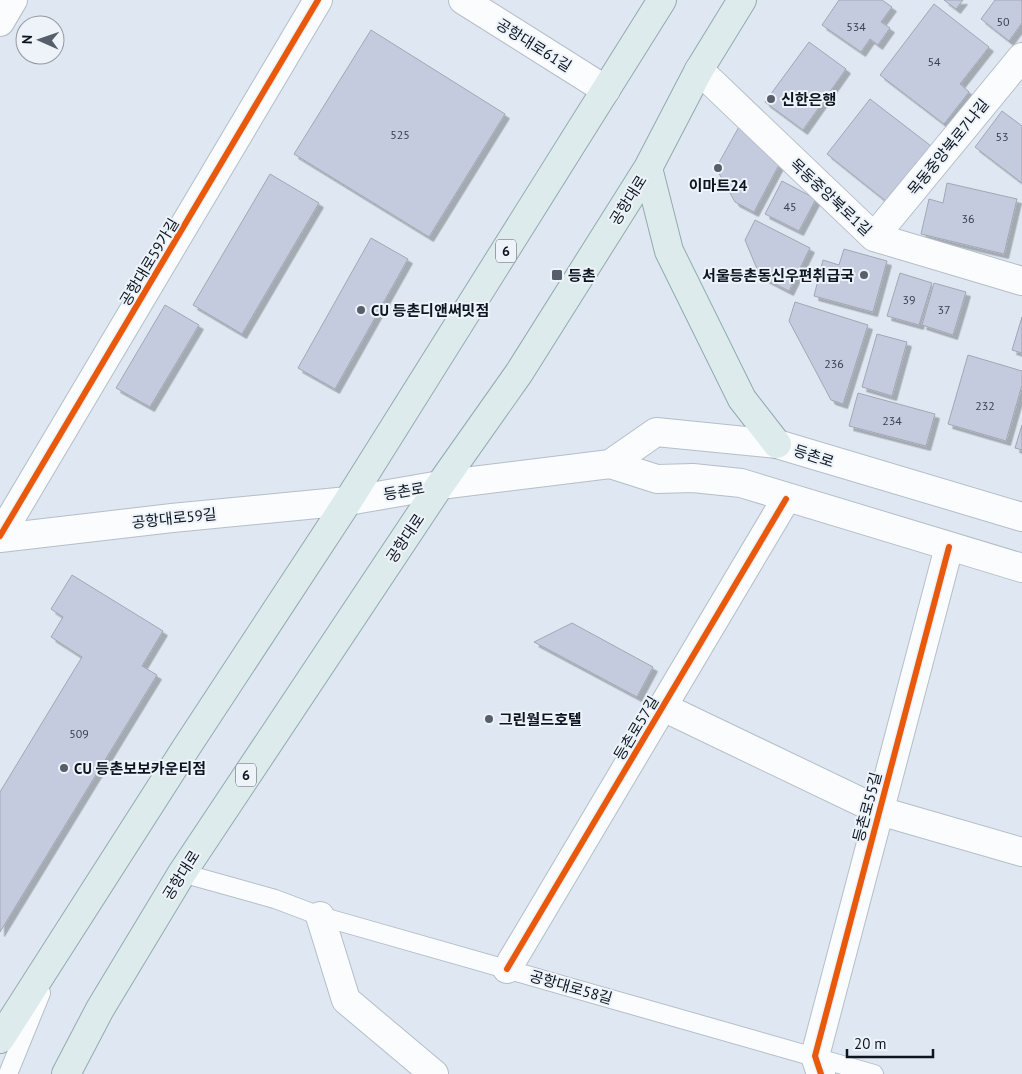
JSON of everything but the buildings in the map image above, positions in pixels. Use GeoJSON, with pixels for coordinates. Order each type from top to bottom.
{"type":"FeatureCollection","features":[{"type":"Feature","properties":{"kind":"main road","name":"6"},"geometry":{"type":"LineString","coordinates":[[0,1039],[186,748],[348,501],[662,0]]}},
{"type":"Feature","properties":{"kind":"main road","name":"공항대로"},"geometry":{"type":"LineString","coordinates":[[66,1074],[100,1009],[182,872],[440,485],[519,373],[648,168],[699,70],[742,0]]}},
{"type":"Feature","properties":{"kind":"main road"},"geometry":{"type":"LineString","coordinates":[[648,168],[669,252],[742,400],[777,444]]}},
{"type":"Feature","properties":{"kind":"street"},"geometry":{"type":"LineString","coordinates":[[0,22],[13,0]]}},
{"type":"Feature","properties":{"kind":"street","name":"공항대로59가길"},"geometry":{"type":"LineString","coordinates":[[0,537],[318,0]]}},
{"type":"Feature","properties":{"kind":"street","name":"공항대로61길"},"geometry":{"type":"LineString","coordinates":[[463,0],[606,90]]}},
{"type":"Feature","properties":{"kind":"street","name":"목동중앙북로7나길"},"geometry":{"type":"LineString","coordinates":[[874,237],[1022,57]]}},
{"type":"Feature","properties":{"kind":"street","name":"목동중앙북로1길"},"geometry":{"type":"LineString","coordinates":[[699,70],[874,237],[1022,281]]}},
{"type":"Feature","properties":{"kind":"street","name":"등촌로"},"geometry":{"type":"LineString","coordinates":[[610,464],[656,432],[777,444],[1022,517]]}},
{"type":"Feature","properties":{"kind":"street","name":"등촌로"},"geometry":{"type":"LineString","coordinates":[[348,501],[440,485],[610,464],[657,479],[693,478],[741,484],[1022,568]]}},
{"type":"Feature","properties":{"kind":"street","name":"등촌로57길"},"geometry":{"type":"LineString","coordinates":[[507,969],[786,499]]}},
{"type":"Feature","properties":{"kind":"street","name":"공항대로59길"},"geometry":{"type":"LineString","coordinates":[[0,537],[348,501]]}},
{"type":"Feature","properties":{"kind":"street","name":"등촌로55길"},"geometry":{"type":"LineString","coordinates":[[818,1065],[880,811],[949,547]]}},
{"type":"Feature","properties":{"kind":"street","name":"등촌로57길"},"geometry":{"type":"LineString","coordinates":[[662,707],[880,811]]}},
{"type":"Feature","properties":{"kind":"street","name":"등촌로55길"},"geometry":{"type":"LineString","coordinates":[[880,811],[1022,852]]}},
{"type":"Feature","properties":{"kind":"street"},"geometry":{"type":"LineString","coordinates":[[320,916],[346,1000],[434,1074]]}},
{"type":"Feature","properties":{"kind":"lane","name":"공항대로58길"},"geometry":{"type":"LineString","coordinates":[[182,872],[276,899],[320,916],[507,969],[818,1065],[874,1074]]}},
{"type":"Feature","properties":{"kind":"lane"},"geometry":{"type":"LineString","coordinates":[[8,1074],[62,942]]}},
{"type":"Feature","properties":{"kind":"cycle path"},"geometry":{"type":"LineString","coordinates":[[0,536],[318,0]]}},
{"type":"Feature","properties":{"kind":"cycle path"},"geometry":{"type":"LineString","coordinates":[[507,969],[786,499]]}},
{"type":"Feature","properties":{"kind":"cycle path"},"geometry":{"type":"LineString","coordinates":[[821,1074],[815,1056],[949,547]]}},
{"type":"Feature","properties":{"kind":"place","name":"신한은행"},"geometry":{"type":"Point","coordinates":[771,99]}},
{"type":"Feature","properties":{"kind":"place","name":"이마트24"},"geometry":{"type":"Point","coordinates":[718,168]}},
{"type":"Feature","properties":{"kind":"place","name":"등촌"},"geometry":{"type":"Point","coordinates":[557,275]}},
{"type":"Feature","properties":{"kind":"place","name":"서울등촌동신우편취급국"},"geometry":{"type":"Point","coordinates":[864,275]}},
{"type":"Feature","properties":{"kind":"place","name":"CU 등촌디앤써밋점"},"geometry":{"type":"Point","coordinates":[361,310]}},
{"type":"Feature","properties":{"kind":"place","name":"그린월드호텔"},"geometry":{"type":"Point","coordinates":[489,719]}},
{"type":"Feature","properties":{"kind":"place","name":"CU 등촌보보카운티점"},"geometry":{"type":"Point","coordinates":[64,768]}}]}
